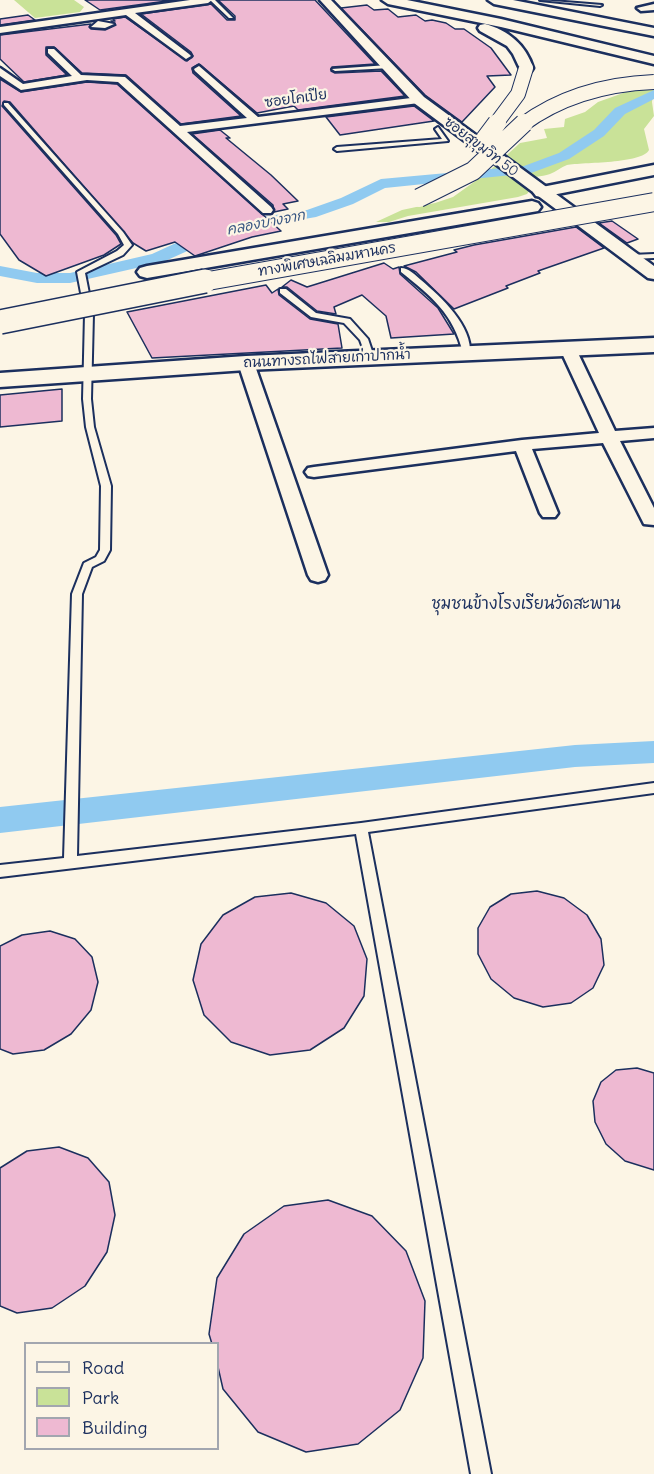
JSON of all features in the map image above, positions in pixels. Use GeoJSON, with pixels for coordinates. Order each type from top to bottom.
{"type":"FeatureCollection","features":[{"type":"Feature","properties":{"kind":"main road"},"geometry":{"type":"LineString","coordinates":[[374,0],[470,23],[503,36],[518,48],[526,68],[518,94],[484,141],[453,171],[419,198]]}},
{"type":"Feature","properties":{"kind":"main road"},"geometry":{"type":"LineString","coordinates":[[388,0],[501,23],[654,60]]}},
{"type":"Feature","properties":{"kind":"main road"},"geometry":{"type":"LineString","coordinates":[[419,0],[654,47]]}},
{"type":"Feature","properties":{"kind":"main road"},"geometry":{"type":"LineString","coordinates":[[451,0],[654,40]]}},
{"type":"Feature","properties":{"kind":"main road"},"geometry":{"type":"LineString","coordinates":[[494,0],[654,32]]}},
{"type":"Feature","properties":{"kind":"main road"},"geometry":{"type":"LineString","coordinates":[[507,0],[654,21]]}},
{"type":"Feature","properties":{"kind":"main road"},"geometry":{"type":"LineString","coordinates":[[147,272],[316,237],[396,210],[470,173],[494,153],[518,127],[540,111],[575,95],[596,89],[619,84],[654,82]]}},
{"type":"Feature","properties":{"kind":"main road"},"geometry":{"type":"LineString","coordinates":[[542,192],[654,170]]}},
{"type":"Feature","properties":{"kind":"main road","name":"ทางพิเศษเฉลิมมหานคร"},"geometry":{"type":"LineString","coordinates":[[0,304],[147,272],[654,186]]}},
{"type":"Feature","properties":{"kind":"main road","name":"ทางพิเศษเฉลิมมหานคร"},"geometry":{"type":"LineString","coordinates":[[0,322],[166,288],[654,202]]}},
{"type":"Feature","properties":{"kind":"main road","name":"ถนนทางรถไฟสายเก่าปากน้ำ"},"geometry":{"type":"LineString","coordinates":[[0,380],[86,372],[246,363],[654,345]]}},
{"type":"Feature","properties":{"kind":"street"},"geometry":{"type":"LineString","coordinates":[[0,30],[128,12],[180,2],[210,0]]}},
{"type":"Feature","properties":{"kind":"street","name":"ซอยสุขุมวิท 50"},"geometry":{"type":"LineString","coordinates":[[326,0],[419,100],[654,274]]}},
{"type":"Feature","properties":{"kind":"street"},"geometry":{"type":"LineString","coordinates":[[641,8],[654,7]]}},
{"type":"Feature","properties":{"kind":"street"},"geometry":{"type":"LineString","coordinates":[[128,12],[186,56]]}},
{"type":"Feature","properties":{"kind":"street"},"geometry":{"type":"LineString","coordinates":[[51,51],[79,78]]}},
{"type":"Feature","properties":{"kind":"street"},"geometry":{"type":"LineString","coordinates":[[199,69],[255,120]]}},
{"type":"Feature","properties":{"kind":"street"},"geometry":{"type":"LineString","coordinates":[[0,71],[21,87],[79,78],[121,79],[267,210]]}},
{"type":"Feature","properties":{"kind":"street","name":"ซอยโคเปีย"},"geometry":{"type":"LineString","coordinates":[[178,130],[419,100]]}},
{"type":"Feature","properties":{"kind":"street"},"geometry":{"type":"LineString","coordinates":[[568,349],[609,437],[653,522]]}},
{"type":"Feature","properties":{"kind":"street"},"geometry":{"type":"LineString","coordinates":[[246,363],[318,575]]}},
{"type":"Feature","properties":{"kind":"street"},"geometry":{"type":"LineString","coordinates":[[314,472],[522,445],[654,432]]}},
{"type":"Feature","properties":{"kind":"street"},"geometry":{"type":"LineString","coordinates":[[522,445],[549,513]]}},
{"type":"Feature","properties":{"kind":"lane"},"geometry":{"type":"LineString","coordinates":[[210,0],[231,17]]}},
{"type":"Feature","properties":{"kind":"lane"},"geometry":{"type":"LineString","coordinates":[[542,0],[600,5]]}},
{"type":"Feature","properties":{"kind":"lane"},"geometry":{"type":"LineString","coordinates":[[105,15],[116,24]]}},
{"type":"Feature","properties":{"kind":"lane"},"geometry":{"type":"LineString","coordinates":[[335,69],[388,67]]}},
{"type":"Feature","properties":{"kind":"lane"},"geometry":{"type":"LineString","coordinates":[[6,104],[121,233],[128,245],[120,253],[81,272],[89,314],[86,372],[90,427],[106,486],[105,550],[100,559],[88,565],[77,594],[70,862]]}},
{"type":"Feature","properties":{"kind":"lane"},"geometry":{"type":"LineString","coordinates":[[337,149],[447,140],[436,129],[455,127]]}},
{"type":"Feature","properties":{"kind":"lane"},"geometry":{"type":"LineString","coordinates":[[631,257],[654,256]]}},
{"type":"Feature","properties":{"kind":"lane"},"geometry":{"type":"LineString","coordinates":[[404,270],[448,307],[464,337],[467,353]]}},
{"type":"Feature","properties":{"kind":"lane"},"geometry":{"type":"LineString","coordinates":[[283,291],[314,315],[347,321],[364,339],[370,357]]}},
{"type":"Feature","properties":{"kind":"lane"},"geometry":{"type":"LineString","coordinates":[[0,871],[361,828],[654,788]]}},
{"type":"Feature","properties":{"kind":"lane"},"geometry":{"type":"LineString","coordinates":[[361,828],[481,1474]]}},
{"type":"Feature","properties":{"kind":"green space"},"geometry":{"type":"Polygon","coordinates":[[[14,0],[74,0],[84,7],[80,12],[35,18],[14,0]]]}},
{"type":"Feature","properties":{"kind":"green space"},"geometry":{"type":"Polygon","coordinates":[[[654,88],[652,102],[654,116],[644,129],[649,150],[644,155],[624,160],[567,165],[550,174],[523,181],[530,190],[527,194],[518,197],[408,216],[389,222],[376,222],[402,210],[453,197],[488,172],[520,143],[547,138],[544,129],[564,127],[565,119],[585,112],[598,102],[626,92],[654,88]]]}},
{"type":"Feature","properties":{"kind":"building"},"geometry":{"type":"Polygon","coordinates":[[[85,0],[174,0],[100,10],[85,0]]]}},
{"type":"Feature","properties":{"kind":"building"},"geometry":{"type":"Polygon","coordinates":[[[218,0],[315,0],[375,64],[332,67],[331,71],[335,73],[381,71],[405,96],[298,110],[294,106],[257,113],[199,64],[192,68],[193,73],[241,116],[181,124],[126,75],[82,73],[54,47],[46,47],[46,55],[67,75],[24,82],[0,59],[0,35],[91,24],[89,27],[91,29],[105,30],[116,25],[111,21],[115,21],[113,19],[125,17],[187,61],[193,56],[191,52],[141,14],[211,4],[227,20],[235,20],[235,16],[218,0]]]}},
{"type":"Feature","properties":{"kind":"building"},"geometry":{"type":"Polygon","coordinates":[[[367,5],[374,10],[388,9],[398,17],[416,15],[425,21],[432,20],[446,23],[455,29],[464,29],[491,48],[511,75],[487,76],[495,87],[462,122],[425,95],[341,8],[367,5]]]}},
{"type":"Feature","properties":{"kind":"building"},"geometry":{"type":"Polygon","coordinates":[[[28,15],[35,20],[0,25],[0,19],[28,15]]]}},
{"type":"Feature","properties":{"kind":"building"},"geometry":{"type":"Polygon","coordinates":[[[0,79],[21,92],[87,82],[117,84],[281,231],[252,237],[195,256],[175,242],[146,251],[133,243],[10,102],[4,101],[2,106],[116,235],[121,244],[104,255],[46,276],[19,260],[0,234],[0,79]]]}},
{"type":"Feature","properties":{"kind":"building"},"geometry":{"type":"Polygon","coordinates":[[[414,106],[434,121],[340,135],[326,117],[414,106]]]}},
{"type":"Feature","properties":{"kind":"building"},"geometry":{"type":"Polygon","coordinates":[[[220,130],[230,138],[226,138],[298,201],[283,204],[288,209],[274,212],[273,205],[192,134],[220,130]]]}},
{"type":"Feature","properties":{"kind":"building"},"geometry":{"type":"Polygon","coordinates":[[[612,221],[638,239],[627,243],[599,223],[612,221]]]}},
{"type":"Feature","properties":{"kind":"building"},"geometry":{"type":"Polygon","coordinates":[[[576,227],[604,248],[538,271],[540,273],[506,286],[508,288],[454,309],[416,272],[404,266],[457,252],[454,250],[474,245],[576,227]]]}},
{"type":"Feature","properties":{"kind":"building"},"geometry":{"type":"Polygon","coordinates":[[[384,263],[393,269],[399,267],[400,274],[438,308],[454,334],[391,338],[386,316],[362,295],[334,307],[336,314],[317,311],[287,287],[282,287],[291,280],[307,287],[384,263]]]}},
{"type":"Feature","properties":{"kind":"building"},"geometry":{"type":"Polygon","coordinates":[[[266,285],[272,293],[278,289],[279,295],[310,319],[338,324],[342,348],[152,358],[127,312],[266,285]]]}},
{"type":"Feature","properties":{"kind":"building"},"geometry":{"type":"Polygon","coordinates":[[[62,389],[62,421],[0,427],[0,395],[62,389]]]}},
{"type":"Feature","properties":{"kind":"building"},"geometry":{"type":"Polygon","coordinates":[[[537,891],[564,898],[587,915],[601,939],[604,965],[593,988],[571,1003],[543,1007],[514,998],[491,979],[478,954],[478,928],[490,907],[511,894],[537,891]]]}},
{"type":"Feature","properties":{"kind":"building"},"geometry":{"type":"Polygon","coordinates":[[[291,893],[326,903],[354,926],[367,959],[364,996],[344,1028],[310,1050],[270,1055],[231,1042],[204,1015],[193,980],[201,944],[223,915],[255,897],[291,893]]]}},
{"type":"Feature","properties":{"kind":"building"},"geometry":{"type":"Polygon","coordinates":[[[50,931],[75,939],[92,957],[98,982],[91,1010],[71,1034],[44,1050],[13,1054],[0,1049],[0,946],[22,935],[50,931]]]}},
{"type":"Feature","properties":{"kind":"building"},"geometry":{"type":"Polygon","coordinates":[[[637,1068],[654,1073],[654,1170],[625,1161],[606,1144],[595,1122],[593,1101],[601,1082],[616,1070],[637,1068]]]}},
{"type":"Feature","properties":{"kind":"building"},"geometry":{"type":"Polygon","coordinates":[[[59,1147],[88,1158],[109,1182],[115,1215],[107,1252],[85,1286],[52,1308],[17,1313],[0,1306],[0,1168],[27,1151],[59,1147]]]}},
{"type":"Feature","properties":{"kind":"building"},"geometry":{"type":"Polygon","coordinates":[[[328,1200],[372,1216],[406,1251],[425,1301],[423,1358],[400,1410],[358,1444],[306,1452],[258,1432],[223,1389],[219,1371],[219,1342],[211,1342],[209,1334],[217,1278],[244,1234],[284,1206],[328,1200]]]}},
{"type":"Feature","properties":{"kind":"waterway","name":"คลองบางจาก"},"geometry":{"type":"LineString","coordinates":[[0,271],[37,278],[70,278],[157,258],[208,235],[250,223],[310,214],[347,201],[381,184],[526,170],[564,156],[599,133],[620,111],[654,94]]}},
{"type":"Feature","properties":{"kind":"waterway"},"geometry":{"type":"LineString","coordinates":[[0,820],[575,756],[654,752]]}},
{"type":"Feature","properties":{"kind":"district","name":"ชุมชนข้างโรงเรียนวัดสะพาน"},"geometry":{"type":"Point","coordinates":[526,604]}}]}
